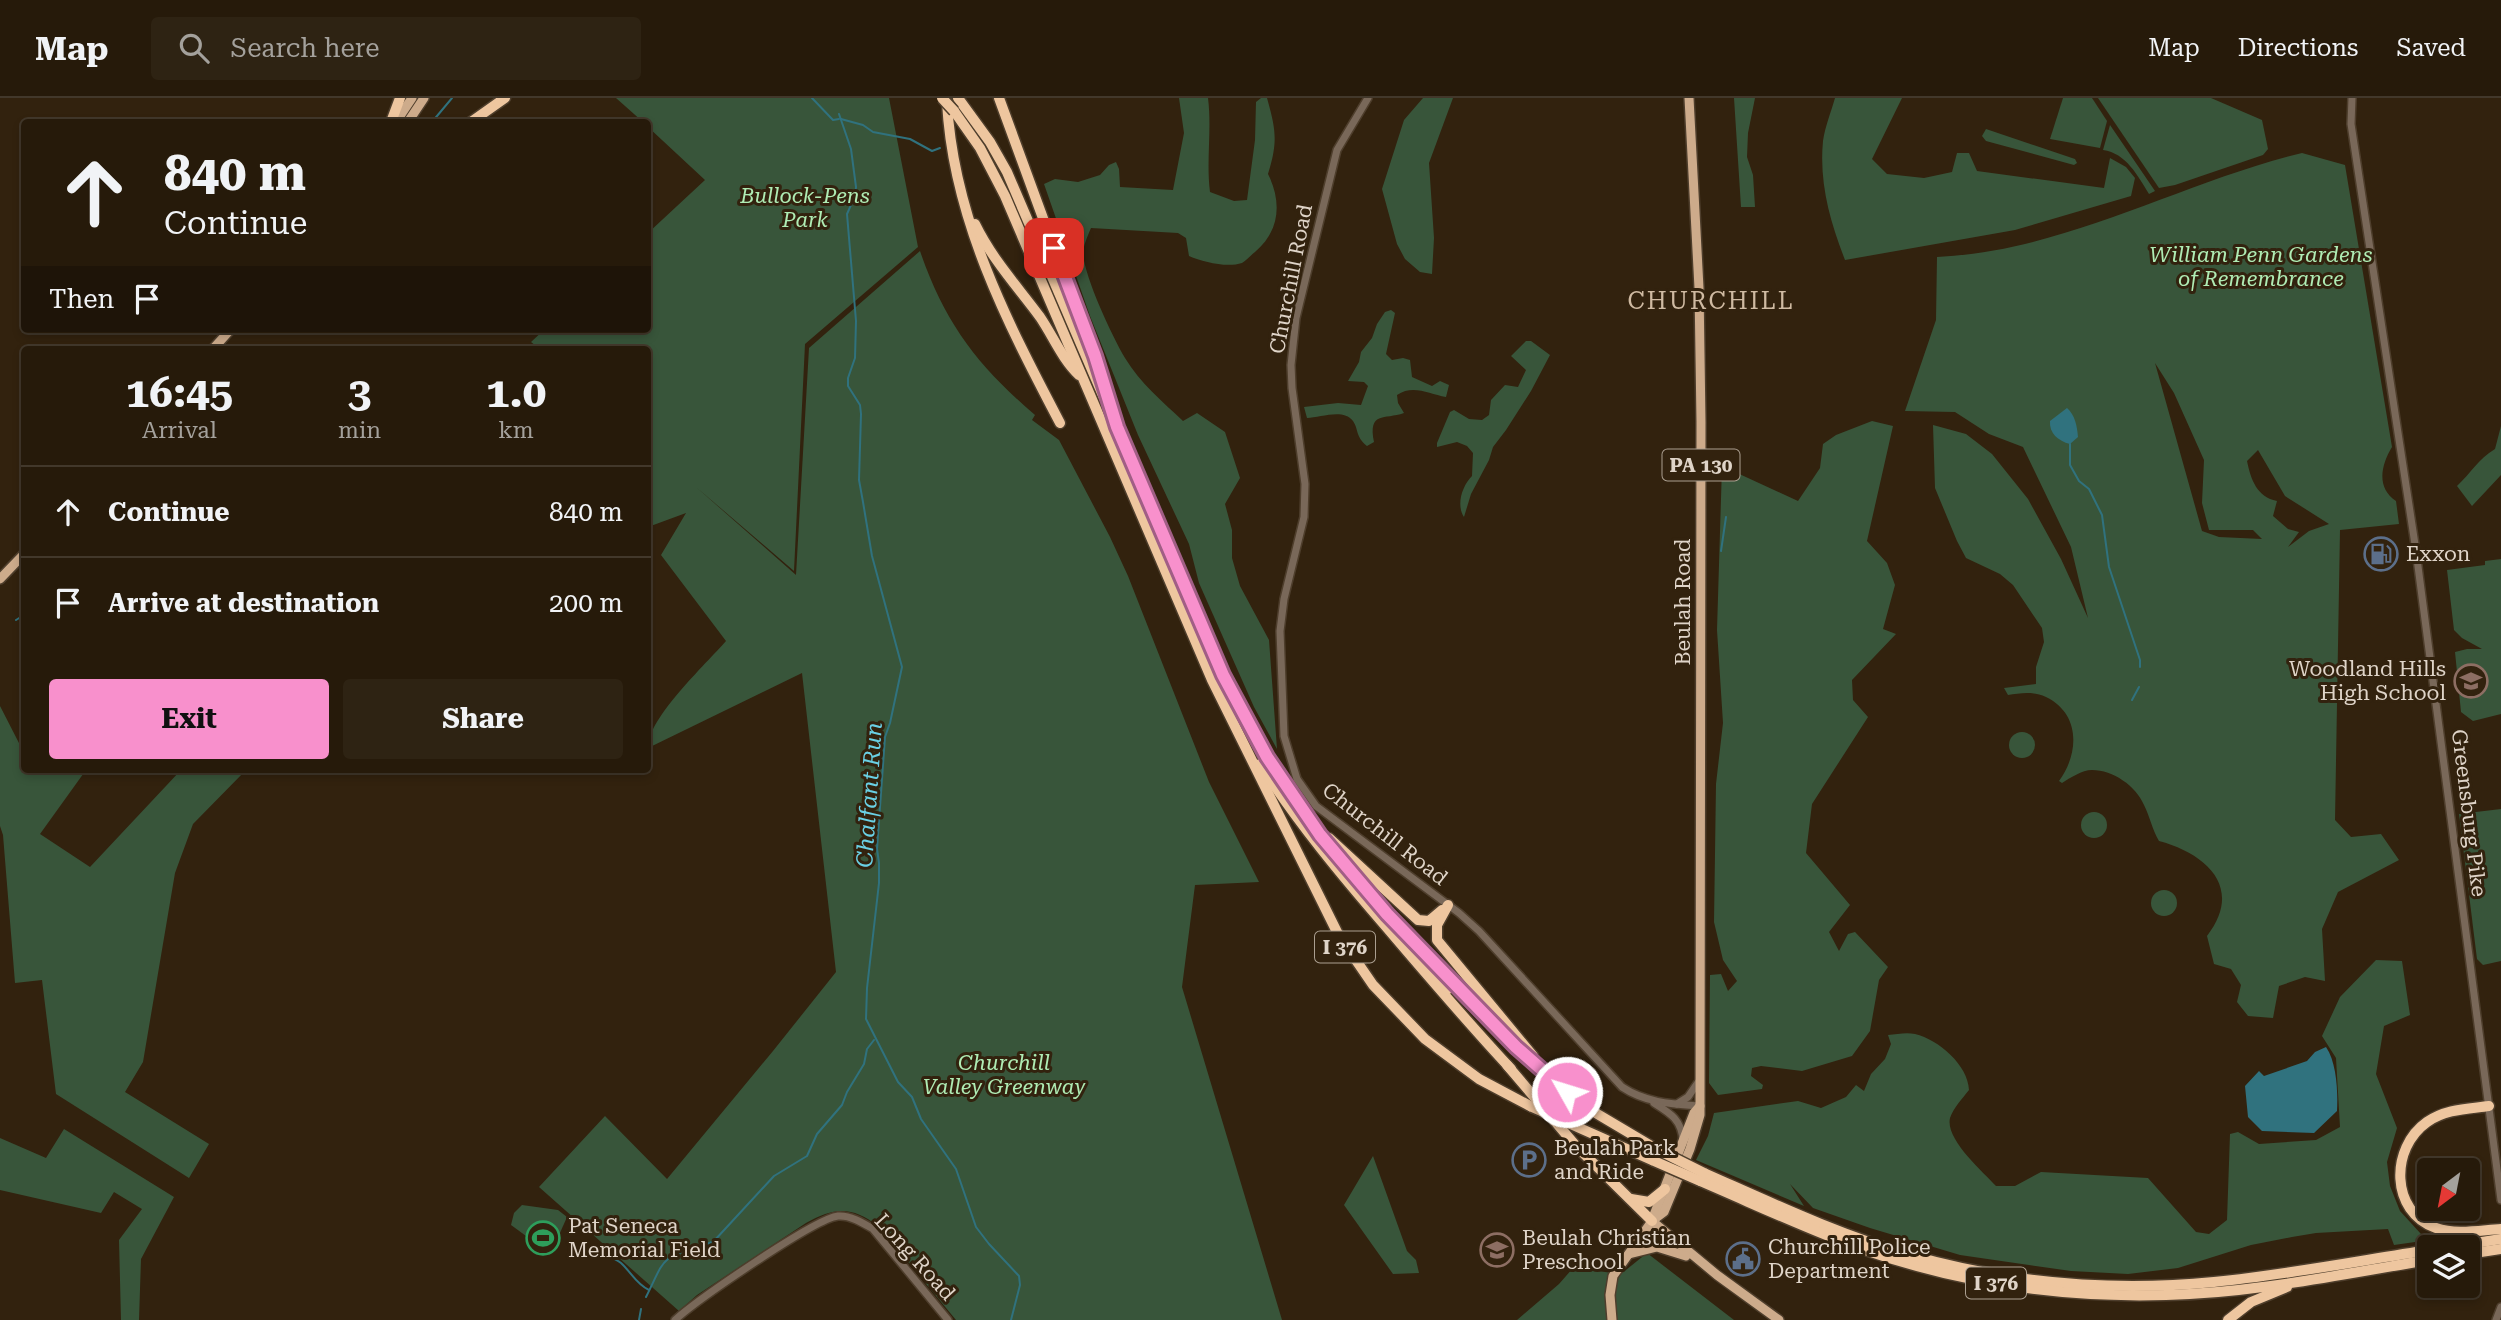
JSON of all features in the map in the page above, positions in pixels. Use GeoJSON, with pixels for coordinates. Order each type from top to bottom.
{"type":"FeatureCollection","features":[{"type":"Feature","properties":{"kind":"highway"},"geometry":{"type":"LineString","coordinates":[[394,119],[400,98]]}},
{"type":"Feature","properties":{"kind":"highway"},"geometry":{"type":"LineString","coordinates":[[475,119],[505,98]]}},
{"type":"Feature","properties":{"kind":"highway"},"geometry":{"type":"LineString","coordinates":[[945,98],[959,188],[973,235],[1024,356],[1060,424]]}},
{"type":"Feature","properties":{"kind":"highway","name":"I 376"},"geometry":{"type":"LineString","coordinates":[[945,98],[980,148],[996,177],[1202,657],[1331,922],[1373,985],[1408,1024],[1447,1057],[1489,1086],[1532,1107],[1656,1155],[1863,1249],[1931,1269],[2001,1284],[2095,1294],[2167,1295],[2238,1290],[2417,1263]]}},
{"type":"Feature","properties":{"kind":"highway","name":"I 376"},"geometry":{"type":"LineString","coordinates":[[958,98],[990,142],[1007,172],[1223,675],[1267,757],[1307,816],[1387,914],[1516,1047],[1553,1081],[1656,1155]]}},
{"type":"Feature","properties":{"kind":"highway"},"geometry":{"type":"LineString","coordinates":[[999,98],[1095,356],[1117,427]]}},
{"type":"Feature","properties":{"kind":"highway"},"geometry":{"type":"LineString","coordinates":[[959,188],[974,223],[993,256],[1039,316],[1071,368],[1084,381]]}},
{"type":"Feature","properties":{"kind":"highway"},"geometry":{"type":"LineString","coordinates":[[1234,723],[1285,802],[1321,849],[1471,1026],[1511,1069]]}},
{"type":"Feature","properties":{"kind":"highway"},"geometry":{"type":"LineString","coordinates":[[1307,816],[1419,920],[1429,921],[1448,905]]}},
{"type":"Feature","properties":{"kind":"highway"},"geometry":{"type":"LineString","coordinates":[[1448,905],[1436,929],[1437,940],[1553,1081]]}},
{"type":"Feature","properties":{"kind":"highway"},"geometry":{"type":"LineString","coordinates":[[1387,914],[1576,1146],[1652,1222]]}},
{"type":"Feature","properties":{"kind":"highway"},"geometry":{"type":"LineString","coordinates":[[2489,1106],[2448,1112],[2421,1126],[2404,1151],[2400,1182],[2404,1198],[2413,1212],[2433,1227],[2453,1231],[2501,1229]]}},
{"type":"Feature","properties":{"kind":"highway","name":"I 376"},"geometry":{"type":"LineString","coordinates":[[1702,1177],[1888,1248],[1956,1267],[2049,1282],[2131,1286],[2213,1282],[2417,1252]]}},
{"type":"Feature","properties":{"kind":"highway"},"geometry":{"type":"LineString","coordinates":[[1627,1198],[1649,1202],[1665,1189]]}},
{"type":"Feature","properties":{"kind":"highway"},"geometry":{"type":"LineString","coordinates":[[2480,1242],[2501,1239]]}},
{"type":"Feature","properties":{"kind":"highway"},"geometry":{"type":"LineString","coordinates":[[2480,1252],[2501,1249]]}},
{"type":"Feature","properties":{"kind":"highway"},"geometry":{"type":"LineString","coordinates":[[2228,1320],[2259,1298],[2308,1279]]}},
{"type":"Feature","properties":{"kind":"main road"},"geometry":{"type":"LineString","coordinates":[[395,119],[412,98]]}},
{"type":"Feature","properties":{"kind":"main road"},"geometry":{"type":"LineString","coordinates":[[410,119],[424,98]]}},
{"type":"Feature","properties":{"kind":"main road","name":"Beulah Road"},"geometry":{"type":"LineString","coordinates":[[1612,1320],[1611,1283],[1615,1272],[1652,1222],[1664,1212],[1688,1156],[1700,1115],[1701,422],[1699,288],[1689,98]]}},
{"type":"Feature","properties":{"kind":"main road"},"geometry":{"type":"LineString","coordinates":[[216,346],[227,333]]}},
{"type":"Feature","properties":{"kind":"main road"},"geometry":{"type":"LineString","coordinates":[[0,579],[21,557]]}},
{"type":"Feature","properties":{"kind":"main road","name":"Beulah Road"},"geometry":{"type":"LineString","coordinates":[[1652,1222],[1694,1114],[1700,1106]]}},
{"type":"Feature","properties":{"kind":"main road"},"geometry":{"type":"LineString","coordinates":[[1652,1222],[1699,1261],[1779,1320]]}},
{"type":"Feature","properties":{"kind":"main road"},"geometry":{"type":"LineString","coordinates":[[1628,1254],[1662,1247],[1699,1261]]}},
{"type":"Feature","properties":{"kind":"street","name":"Churchill Road"},"geometry":{"type":"LineString","coordinates":[[1368,98],[1337,150],[1296,318],[1291,365],[1292,388],[1305,469],[1305,505],[1282,615],[1280,647],[1283,723],[1293,771],[1315,806],[1448,905],[1492,943],[1615,1082],[1629,1092],[1650,1101],[1700,1106]]}},
{"type":"Feature","properties":{"kind":"street","name":"Greensburg Pike"},"geometry":{"type":"LineString","coordinates":[[2352,98],[2351,124],[2416,551],[2501,1200]]}},
{"type":"Feature","properties":{"kind":"street"},"geometry":{"type":"LineString","coordinates":[[1677,1104],[1691,1093],[1701,1077]]}},
{"type":"Feature","properties":{"kind":"street"},"geometry":{"type":"LineString","coordinates":[[1650,1101],[1670,1113],[1678,1122],[1683,1146]]}},
{"type":"Feature","properties":{"kind":"street","name":"Long Road"},"geometry":{"type":"LineString","coordinates":[[675,1320],[703,1297],[774,1251],[816,1225],[838,1216],[859,1220],[873,1229],[948,1320]]}},
{"type":"Feature","properties":{"kind":"street"},"geometry":{"type":"LineString","coordinates":[[2496,1320],[2501,1307]]}},
{"type":"Feature","properties":{"kind":"green space","name":"Churchill Valley Greenway"},"geometry":{"type":"Polygon","coordinates":[[[616,98],[889,98],[918,247],[805,344],[794,571],[696,487],[796,575],[809,348],[920,251],[940,301],[966,342],[996,379],[1035,415],[1032,420],[1059,440],[1128,576],[1209,782],[1259,882],[1195,885],[1182,987],[1282,1320],[956,1320],[878,1226],[860,1215],[843,1211],[826,1214],[806,1223],[697,1295],[679,1311],[539,1187],[605,1116],[667,1179],[836,972],[802,673],[651,747],[651,734],[667,707],[726,641],[661,555],[686,513],[651,526],[651,346],[536,346],[531,342],[541,333],[651,333],[651,230],[705,180],[651,130],[651,119],[640,119],[616,98]]]}},
{"type":"Feature","properties":{"kind":"green space"},"geometry":{"type":"Polygon","coordinates":[[[1179,98],[1208,98],[1210,192],[1234,201],[1247,200],[1255,140],[1256,102],[1267,98],[1275,136],[1268,174],[1277,205],[1270,235],[1242,263],[1229,265],[1189,256],[1186,238],[1178,233],[1091,228],[1083,254],[1094,292],[1107,322],[1125,358],[1138,376],[1183,421],[1197,413],[1225,432],[1240,478],[1225,504],[1232,530],[1232,558],[1240,586],[1269,640],[1277,749],[1254,707],[1199,583],[1189,544],[1138,435],[1090,316],[1044,184],[1055,179],[1078,182],[1100,175],[1116,162],[1120,187],[1173,190],[1184,133],[1179,98]]]}},
{"type":"Feature","properties":{"kind":"green space"},"geometry":{"type":"Polygon","coordinates":[[[1423,98],[1453,98],[1429,163],[1434,238],[1432,274],[1420,272],[1405,259],[1397,244],[1382,189],[1404,120],[1423,98]]]}},
{"type":"Feature","properties":{"kind":"green space"},"geometry":{"type":"Polygon","coordinates":[[[1734,98],[1755,98],[1748,133],[1747,157],[1753,175],[1755,207],[1741,207],[1734,98]]]}},
{"type":"Feature","properties":{"kind":"green space"},"geometry":{"type":"Polygon","coordinates":[[[1835,98],[1902,98],[1872,159],[1887,174],[1924,178],[1952,172],[1957,153],[1969,153],[1977,171],[2104,188],[2110,158],[2126,167],[2135,178],[2131,196],[2015,230],[1845,260],[1830,216],[1822,157],[1823,141],[1835,98]]]}},
{"type":"Feature","properties":{"kind":"green space"},"geometry":{"type":"Polygon","coordinates":[[[2063,98],[2092,98],[2107,121],[2100,148],[2050,139],[2063,98]]]}},
{"type":"Feature","properties":{"kind":"green space"},"geometry":{"type":"Polygon","coordinates":[[[2098,98],[2211,98],[2262,120],[2268,149],[2263,155],[2159,188],[2098,98]]]}},
{"type":"Feature","properties":{"kind":"green space"},"geometry":{"type":"Polygon","coordinates":[[[2110,125],[2155,191],[2149,194],[2125,160],[2103,150],[2110,125]]]}},
{"type":"Feature","properties":{"kind":"green space"},"geometry":{"type":"Polygon","coordinates":[[[1986,129],[2075,159],[2077,163],[2074,165],[1986,141],[1982,136],[1986,129]]]}},
{"type":"Feature","properties":{"kind":"green space","name":"William Penn Gardens of Remembrance"},"geometry":{"type":"Polygon","coordinates":[[[2302,153],[2345,165],[2392,447],[2383,469],[2383,483],[2385,490],[2396,501],[2399,524],[2340,530],[2335,820],[2351,837],[2381,834],[2399,860],[2338,892],[2322,929],[2325,981],[2305,977],[2279,986],[2273,1018],[2248,1016],[2237,1002],[2241,985],[2231,969],[2214,964],[2207,936],[2218,919],[2222,903],[2221,888],[2215,875],[2192,855],[2159,841],[2140,798],[2123,780],[2108,773],[2088,770],[2062,783],[2059,781],[2066,770],[2073,747],[2071,724],[2066,714],[2046,697],[2032,693],[2008,695],[2004,688],[2036,684],[2036,667],[2044,642],[2042,628],[2013,585],[2000,574],[1966,558],[1935,488],[1933,425],[1966,434],[1992,454],[2028,499],[2061,559],[2088,618],[2071,547],[2023,447],[1989,434],[1955,412],[1905,411],[1936,320],[1937,257],[1985,252],[2077,229],[2256,166],[2302,153]],[[2155,363],[2202,531],[2219,537],[2262,539],[2253,530],[2209,530],[2202,503],[2204,460],[2174,393],[2155,363]],[[2258,450],[2247,461],[2253,481],[2264,496],[2277,501],[2273,516],[2288,529],[2299,532],[2288,547],[2309,531],[2329,524],[2285,496],[2258,450]]]}},
{"type":"Feature","properties":{"kind":"green space"},"geometry":{"type":"Polygon","coordinates":[[[1391,310],[1395,313],[1386,354],[1392,360],[1410,360],[1412,377],[1432,386],[1440,381],[1449,385],[1446,397],[1415,390],[1397,395],[1404,413],[1379,418],[1373,425],[1374,442],[1367,446],[1349,417],[1337,414],[1307,418],[1304,407],[1338,403],[1361,405],[1368,386],[1364,382],[1348,381],[1377,324],[1385,312],[1391,310]]]}},
{"type":"Feature","properties":{"kind":"green space"},"geometry":{"type":"Polygon","coordinates":[[[1526,341],[1531,341],[1550,355],[1531,391],[1493,447],[1471,494],[1464,517],[1460,501],[1472,476],[1473,453],[1467,446],[1457,442],[1437,447],[1437,443],[1450,412],[1454,410],[1469,419],[1482,420],[1489,415],[1491,400],[1505,385],[1518,387],[1526,370],[1511,356],[1526,341]]]}},
{"type":"Feature","properties":{"kind":"green space"},"geometry":{"type":"Polygon","coordinates":[[[1872,421],[1893,426],[1867,541],[1887,563],[1895,585],[1883,629],[1896,634],[1852,680],[1853,700],[1868,717],[1812,804],[1806,853],[1850,905],[1829,932],[1839,951],[1848,934],[1855,932],[1888,967],[1879,980],[1870,1031],[1852,1056],[1802,1071],[1761,1066],[1752,1068],[1751,1076],[1763,1085],[1762,1089],[1718,1095],[1709,1083],[1710,975],[1721,974],[1728,991],[1737,981],[1723,960],[1714,922],[1716,784],[1723,723],[1717,630],[1722,466],[1798,501],[1820,468],[1823,444],[1836,435],[1872,421]]]}},
{"type":"Feature","properties":{"kind":"green space"},"geometry":{"type":"Polygon","coordinates":[[[2501,426],[2501,475],[2472,506],[2457,486],[2495,449],[2501,426]]]}},
{"type":"Feature","properties":{"kind":"green space"},"geometry":{"type":"Polygon","coordinates":[[[2501,559],[2501,714],[2473,721],[2461,712],[2455,652],[2482,649],[2462,638],[2454,630],[2447,570],[2485,565],[2485,561],[2501,559]]]}},
{"type":"Feature","properties":{"kind":"green space"},"geometry":{"type":"Polygon","coordinates":[[[0,706],[21,744],[21,773],[84,773],[40,834],[90,867],[178,773],[243,773],[193,824],[175,873],[143,1062],[125,1092],[209,1144],[189,1178],[56,1094],[42,980],[15,983],[3,835],[0,826],[0,706]]]}},
{"type":"Feature","properties":{"kind":"green space"},"geometry":{"type":"Polygon","coordinates":[[[2022,732],[2031,736],[2035,745],[2031,754],[2022,758],[2013,754],[2009,745],[2013,736],[2022,732]]]}},
{"type":"Feature","properties":{"kind":"green space"},"geometry":{"type":"Polygon","coordinates":[[[2501,809],[2501,961],[2483,965],[2477,959],[2459,814],[2501,809]]]}},
{"type":"Feature","properties":{"kind":"green space"},"geometry":{"type":"Polygon","coordinates":[[[2094,812],[2103,816],[2107,825],[2103,834],[2094,838],[2085,834],[2081,825],[2085,816],[2094,812]]]}},
{"type":"Feature","properties":{"kind":"green space"},"geometry":{"type":"Polygon","coordinates":[[[2164,890],[2173,894],[2177,903],[2173,912],[2164,916],[2155,912],[2151,903],[2155,894],[2164,890]]]}},
{"type":"Feature","properties":{"kind":"green space"},"geometry":{"type":"Polygon","coordinates":[[[2376,960],[2402,961],[2410,1015],[2384,1026],[2376,1074],[2397,1128],[2387,1162],[2390,1186],[2400,1211],[2421,1234],[2417,1235],[2417,1242],[2394,1245],[2388,1229],[2316,1233],[2251,1245],[2178,1268],[2128,1274],[2071,1271],[1960,1255],[1813,1208],[1790,1184],[1804,1206],[1696,1160],[1708,1136],[1714,1113],[1798,1101],[1821,1108],[1846,1097],[1856,1085],[1864,1091],[1871,1074],[1885,1059],[1891,1044],[1888,1035],[1912,1033],[1942,1048],[1964,1072],[1969,1090],[1952,1114],[1950,1126],[1959,1145],[1996,1186],[2015,1186],[2041,1172],[2148,1178],[2196,1232],[2209,1234],[2227,1220],[2230,1134],[2238,1132],[2259,1144],[2316,1140],[2340,1127],[2336,1058],[2322,1036],[2340,997],[2376,960]]]}},
{"type":"Feature","properties":{"kind":"green space"},"geometry":{"type":"Polygon","coordinates":[[[64,1129],[174,1197],[141,1259],[139,1320],[121,1320],[119,1240],[142,1209],[114,1192],[101,1213],[0,1190],[0,1138],[46,1158],[64,1129]]]}},
{"type":"Feature","properties":{"kind":"green space"},"geometry":{"type":"Polygon","coordinates":[[[1373,1156],[1407,1251],[1416,1260],[1419,1273],[1393,1274],[1344,1205],[1373,1156]]]}},
{"type":"Feature","properties":{"kind":"green space","name":"Pat Seneca Memorial Field"},"geometry":{"type":"Polygon","coordinates":[[[522,1205],[558,1210],[567,1217],[552,1251],[548,1252],[511,1225],[514,1213],[522,1205]]]}},
{"type":"Feature","properties":{"kind":"green space"},"geometry":{"type":"Polygon","coordinates":[[[1647,1253],[1734,1320],[1517,1320],[1559,1284],[1573,1268],[1621,1274],[1647,1253]]]}},
{"type":"Feature","properties":{"kind":"water"},"geometry":{"type":"Polygon","coordinates":[[[2067,408],[2075,421],[2078,437],[2070,444],[2055,436],[2050,425],[2050,421],[2067,408]]]}},
{"type":"Feature","properties":{"kind":"water"},"geometry":{"type":"Polygon","coordinates":[[[2326,1047],[2335,1070],[2337,1111],[2314,1133],[2262,1131],[2248,1117],[2245,1086],[2259,1071],[2264,1076],[2307,1061],[2315,1052],[2326,1047]]]}},
{"type":"Feature","properties":{"kind":"waterway"},"geometry":{"type":"LineString","coordinates":[[434,119],[452,98]]}},
{"type":"Feature","properties":{"kind":"waterway"},"geometry":{"type":"LineString","coordinates":[[812,98],[833,120],[839,119]]}},
{"type":"Feature","properties":{"kind":"waterway","name":"Chalfant Run"},"geometry":{"type":"LineString","coordinates":[[839,114],[851,149],[856,187],[847,214],[856,321],[855,358],[848,386],[860,405],[859,480],[872,556],[902,667],[885,737],[877,849],[879,883],[866,1019],[898,1082],[912,1097],[921,1119],[956,1169],[976,1227],[1019,1276],[1020,1285],[1011,1320]]}},
{"type":"Feature","properties":{"kind":"waterway"},"geometry":{"type":"LineString","coordinates":[[841,119],[863,125],[873,132],[910,139],[932,151],[940,148]]}},
{"type":"Feature","properties":{"kind":"waterway"},"geometry":{"type":"LineString","coordinates":[[2070,444],[2070,465],[2079,481],[2089,489],[2102,515],[2109,567],[2140,667]]}},
{"type":"Feature","properties":{"kind":"waterway"},"geometry":{"type":"LineString","coordinates":[[1721,551],[1726,517]]}},
{"type":"Feature","properties":{"kind":"waterway"},"geometry":{"type":"LineString","coordinates":[[16,620],[21,617]]}},
{"type":"Feature","properties":{"kind":"waterway"},"geometry":{"type":"LineString","coordinates":[[2132,700],[2139,687]]}},
{"type":"Feature","properties":{"kind":"waterway"},"geometry":{"type":"LineString","coordinates":[[707,1244],[714,1241],[774,1176],[807,1156],[817,1134],[842,1105],[864,1064],[867,1049],[874,1040]]}},
{"type":"Feature","properties":{"kind":"waterway"},"geometry":{"type":"LineString","coordinates":[[586,1247],[621,1263],[649,1290]]}},
{"type":"Feature","properties":{"kind":"waterway"},"geometry":{"type":"LineString","coordinates":[[646,1297],[664,1262],[677,1254],[701,1247]]}},
{"type":"Feature","properties":{"kind":"waterway"},"geometry":{"type":"LineString","coordinates":[[639,1320],[641,1309]]}},
{"type":"Feature","properties":{"kind":"place","name":"Exxon"},"geometry":{"type":"Point","coordinates":[2381,554]}},
{"type":"Feature","properties":{"kind":"place","name":"Woodland Hills High School"},"geometry":{"type":"Point","coordinates":[2471,681]}},
{"type":"Feature","properties":{"kind":"place","name":"Beulah Park and Ride"},"geometry":{"type":"Point","coordinates":[1529,1160]}},
{"type":"Feature","properties":{"kind":"place","name":"Pat Seneca Memorial Field"},"geometry":{"type":"Point","coordinates":[543,1238]}},
{"type":"Feature","properties":{"kind":"place","name":"Beulah Christian Preschool"},"geometry":{"type":"Point","coordinates":[1497,1250]}},
{"type":"Feature","properties":{"kind":"place","name":"Churchill Police Department"},"geometry":{"type":"Point","coordinates":[1743,1259]}},
{"type":"Feature","properties":{"kind":"district","name":"CHURCHILL"},"geometry":{"type":"Point","coordinates":[1711,301]}},
{"type":"Feature","properties":{"kind":"route"},"geometry":{"type":"LineString","coordinates":[[1054,248],[1095,356],[1117,427],[1223,675],[1267,757],[1320,835],[1387,914],[1516,1047],[1567,1092]]}},
{"type":"Feature","properties":{"kind":"park label","name":"Bullock-Pens Park"},"geometry":{"type":"Point","coordinates":[805,208]}}]}
